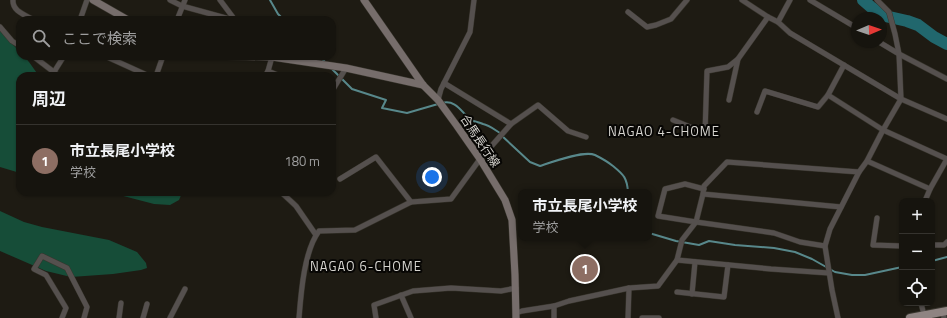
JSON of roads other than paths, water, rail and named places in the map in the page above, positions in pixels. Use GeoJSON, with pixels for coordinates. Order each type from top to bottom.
{"type":"FeatureCollection","features":[{"type":"Feature","properties":{"kind":"main road"},"geometry":{"type":"LineString","coordinates":[[93,0],[121,16]]}},
{"type":"Feature","properties":{"kind":"main road","name":"合馬長行線"},"geometry":{"type":"LineString","coordinates":[[364,0],[423,85],[438,100],[480,159],[505,200],[512,220],[516,315]]}},
{"type":"Feature","properties":{"kind":"main road"},"geometry":{"type":"LineString","coordinates":[[291,60],[346,68],[423,85]]}},
{"type":"Feature","properties":{"kind":"main road"},"geometry":{"type":"LineString","coordinates":[[910,318],[924,315],[945,314]]}},
{"type":"Feature","properties":{"kind":"street"},"geometry":{"type":"LineString","coordinates":[[13,0],[12,4],[17,11],[26,16]]}},
{"type":"Feature","properties":{"kind":"street"},"geometry":{"type":"LineString","coordinates":[[81,16],[87,0]]}},
{"type":"Feature","properties":{"kind":"street"},"geometry":{"type":"LineString","coordinates":[[170,0],[182,6],[219,16]]}},
{"type":"Feature","properties":{"kind":"street"},"geometry":{"type":"LineString","coordinates":[[178,16],[186,0]]}},
{"type":"Feature","properties":{"kind":"street"},"geometry":{"type":"LineString","coordinates":[[220,0],[231,16]]}},
{"type":"Feature","properties":{"kind":"street"},"geometry":{"type":"LineString","coordinates":[[438,100],[441,89],[470,32],[474,0]]}},
{"type":"Feature","properties":{"kind":"street"},"geometry":{"type":"LineString","coordinates":[[628,12],[647,27],[671,19],[687,0]]}},
{"type":"Feature","properties":{"kind":"street"},"geometry":{"type":"LineString","coordinates":[[742,0],[778,22],[790,33],[901,99],[947,119]]}},
{"type":"Feature","properties":{"kind":"street"},"geometry":{"type":"LineString","coordinates":[[778,22],[790,0]]}},
{"type":"Feature","properties":{"kind":"street"},"geometry":{"type":"LineString","coordinates":[[810,0],[851,24]]}},
{"type":"Feature","properties":{"kind":"street"},"geometry":{"type":"LineString","coordinates":[[838,318],[825,246],[830,229],[859,172],[867,161],[882,130],[901,99],[899,54],[895,34],[889,12],[877,0]]}},
{"type":"Feature","properties":{"kind":"street"},"geometry":{"type":"LineString","coordinates":[[674,120],[705,133],[707,71],[728,67],[738,59],[768,17]]}},
{"type":"Feature","properties":{"kind":"street"},"geometry":{"type":"LineString","coordinates":[[0,27],[16,44]]}},
{"type":"Feature","properties":{"kind":"street"},"geometry":{"type":"LineString","coordinates":[[887,47],[947,79]]}},
{"type":"Feature","properties":{"kind":"street"},"geometry":{"type":"LineString","coordinates":[[728,100],[738,59]]}},
{"type":"Feature","properties":{"kind":"street"},"geometry":{"type":"LineString","coordinates":[[38,60],[54,72],[62,60]]}},
{"type":"Feature","properties":{"kind":"street"},"geometry":{"type":"LineString","coordinates":[[114,60],[140,72]]}},
{"type":"Feature","properties":{"kind":"street"},"geometry":{"type":"LineString","coordinates":[[157,72],[162,60]]}},
{"type":"Feature","properties":{"kind":"street"},"geometry":{"type":"LineString","coordinates":[[268,71],[270,60]]}},
{"type":"Feature","properties":{"kind":"street"},"geometry":{"type":"LineString","coordinates":[[757,112],[765,90],[818,107],[828,95],[844,65]]}},
{"type":"Feature","properties":{"kind":"street"},"geometry":{"type":"LineString","coordinates":[[336,84],[346,68]]}},
{"type":"Feature","properties":{"kind":"street"},"geometry":{"type":"LineString","coordinates":[[444,83],[511,124]]}},
{"type":"Feature","properties":{"kind":"street"},"geometry":{"type":"LineString","coordinates":[[828,95],[882,130],[947,159],[926,198]]}},
{"type":"Feature","properties":{"kind":"street"},"geometry":{"type":"LineString","coordinates":[[300,318],[302,286],[309,251],[314,237],[319,231],[355,230],[411,202],[451,199],[480,159],[511,124],[538,105],[568,131],[586,137]]}},
{"type":"Feature","properties":{"kind":"street"},"geometry":{"type":"LineString","coordinates":[[340,179],[376,157],[411,202]]}},
{"type":"Feature","properties":{"kind":"street"},"geometry":{"type":"LineString","coordinates":[[867,161],[930,189]]}},
{"type":"Feature","properties":{"kind":"street"},"geometry":{"type":"LineString","coordinates":[[516,315],[522,311],[554,306],[569,301],[629,288],[658,286],[677,260],[682,240],[696,222],[704,186],[727,162],[859,172]]}},
{"type":"Feature","properties":{"kind":"street"},"geometry":{"type":"LineString","coordinates":[[825,246],[800,242],[774,233],[658,216],[665,189],[685,184],[703,192],[841,207]]}},
{"type":"Feature","properties":{"kind":"street"},"geometry":{"type":"LineString","coordinates":[[285,196],[296,206],[316,235]]}},
{"type":"Feature","properties":{"kind":"street"},"geometry":{"type":"LineString","coordinates":[[877,218],[873,245],[899,246]]}},
{"type":"Feature","properties":{"kind":"street"},"geometry":{"type":"LineString","coordinates":[[935,245],[944,245],[947,242]]}},
{"type":"Feature","properties":{"kind":"street"},"geometry":{"type":"LineString","coordinates":[[62,318],[66,308],[46,275],[34,269],[42,256],[67,268],[87,307],[84,318]]}},
{"type":"Feature","properties":{"kind":"street"},"geometry":{"type":"LineString","coordinates":[[677,260],[771,270],[829,273]]}},
{"type":"Feature","properties":{"kind":"street"},"geometry":{"type":"LineString","coordinates":[[692,294],[695,262]]}},
{"type":"Feature","properties":{"kind":"street"},"geometry":{"type":"LineString","coordinates":[[677,292],[724,297],[728,265]]}},
{"type":"Feature","properties":{"kind":"street"},"geometry":{"type":"LineString","coordinates":[[376,318],[374,305],[413,291],[451,288],[501,291],[516,288]]}},
{"type":"Feature","properties":{"kind":"street"},"geometry":{"type":"LineString","coordinates":[[628,318],[629,288]]}},
{"type":"Feature","properties":{"kind":"street"},"geometry":{"type":"LineString","coordinates":[[170,318],[185,289]]}},
{"type":"Feature","properties":{"kind":"street"},"geometry":{"type":"LineString","coordinates":[[401,295],[411,318]]}},
{"type":"Feature","properties":{"kind":"street"},"geometry":{"type":"LineString","coordinates":[[118,318],[121,304]]}},
{"type":"Feature","properties":{"kind":"street"},"geometry":{"type":"LineString","coordinates":[[143,318],[147,304]]}},
{"type":"Feature","properties":{"kind":"street"},"geometry":{"type":"LineString","coordinates":[[554,306],[554,318]]}},
{"type":"Feature","properties":{"kind":"street"},"geometry":{"type":"LineString","coordinates":[[922,306],[924,315]]}},
{"type":"Feature","properties":{"kind":"street"},"geometry":{"type":"LineString","coordinates":[[642,318],[659,318]]}},
{"type":"Feature","properties":{"kind":"waterway"},"geometry":{"type":"LineString","coordinates":[[270,0],[280,16]]}},
{"type":"Feature","properties":{"kind":"waterway"},"geometry":{"type":"LineString","coordinates":[[863,0],[885,16],[918,25],[934,37],[947,44]]}},
{"type":"Feature","properties":{"kind":"waterway"},"geometry":{"type":"LineString","coordinates":[[331,68],[335,72]]}},
{"type":"Feature","properties":{"kind":"waterway"},"geometry":{"type":"LineString","coordinates":[[336,73],[352,89],[386,100],[382,108],[407,113],[438,104]]}},
{"type":"Feature","properties":{"kind":"waterway"},"geometry":{"type":"LineString","coordinates":[[442,103],[451,103],[458,107],[471,120],[494,129],[530,162],[540,166],[576,155],[595,155],[617,169],[622,174],[626,180],[628,189]]}},
{"type":"Feature","properties":{"kind":"waterway"},"geometry":{"type":"LineString","coordinates":[[652,234],[676,241],[699,245],[709,241],[774,248],[795,252],[812,259],[835,272],[852,275],[865,275],[899,268]]}},
{"type":"Feature","properties":{"kind":"waterway"},"geometry":{"type":"LineString","coordinates":[[935,260],[947,257]]}},
{"type":"Feature","properties":{"kind":"place","name":"市立長尾小学校"},"geometry":{"type":"Point","coordinates":[585,269]}},
{"type":"Feature","properties":{"kind":"district","name":"NAGAO 4-CHOME"},"geometry":{"type":"Point","coordinates":[664,131]}},
{"type":"Feature","properties":{"kind":"district","name":"NAGAO 6-CHOME"},"geometry":{"type":"Point","coordinates":[366,266]}}]}
